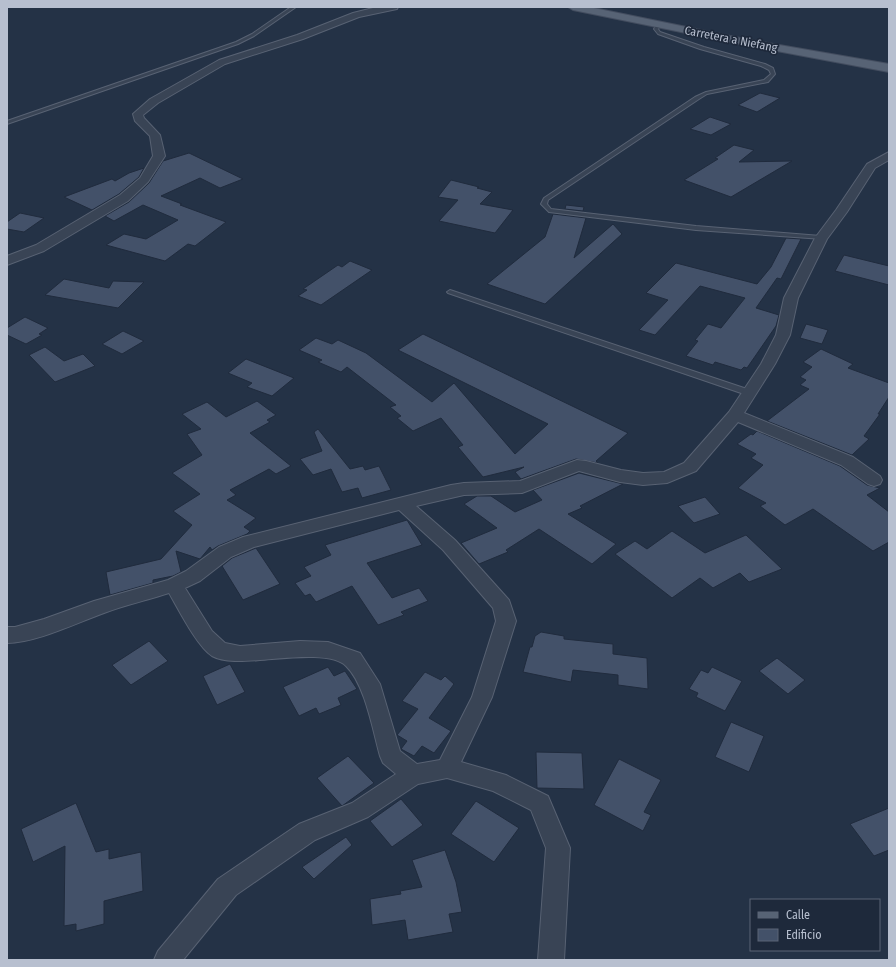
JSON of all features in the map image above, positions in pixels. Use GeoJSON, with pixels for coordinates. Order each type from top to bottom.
{"type":"FeatureCollection","features":[{"type":"Feature","properties":{"kind":"main road","name":"Carretera a Niefang"},"geometry":{"type":"LineString","coordinates":[[573,7],[745,42],[889,68]]}},
{"type":"Feature","properties":{"kind":"street"},"geometry":{"type":"LineString","coordinates":[[7,261],[40,248],[100,213],[124,198],[144,180],[159,156],[155,135],[139,119],[138,114],[154,101],[222,62],[300,37],[356,15],[379,8],[394,7]]}},
{"type":"Feature","properties":{"kind":"street"},"geometry":{"type":"LineString","coordinates":[[7,635],[48,626],[100,606],[174,585],[193,576],[225,552],[249,542],[403,504],[464,489],[522,487],[578,465],[620,476],[643,479],[667,476],[690,467],[734,415],[768,364],[783,335],[791,298],[821,238],[841,212],[871,166],[889,155]]}},
{"type":"Feature","properties":{"kind":"street"},"geometry":{"type":"LineString","coordinates":[[734,415],[847,461],[874,480]]}},
{"type":"Feature","properties":{"kind":"street"},"geometry":{"type":"LineString","coordinates":[[403,504],[449,545],[502,605],[506,620],[482,697],[447,768]]}},
{"type":"Feature","properties":{"kind":"street"},"geometry":{"type":"LineString","coordinates":[[174,585],[205,636],[219,650],[240,654],[300,649],[328,650],[353,659],[370,684],[391,756],[413,775]]}},
{"type":"Feature","properties":{"kind":"street"},"geometry":{"type":"LineString","coordinates":[[167,960],[227,887],[307,832],[360,810],[413,775],[447,768],[498,782],[540,803],[558,848],[551,960]]}},
{"type":"Feature","properties":{"kind":"lane"},"geometry":{"type":"LineString","coordinates":[[7,123],[237,42],[253,35],[294,7]]}},
{"type":"Feature","properties":{"kind":"lane"},"geometry":{"type":"LineString","coordinates":[[658,25],[656,30],[659,33],[702,48],[763,65],[771,69],[773,74],[766,81],[706,92],[546,199],[544,204],[549,210],[696,228],[821,238]]}},
{"type":"Feature","properties":{"kind":"lane"},"geometry":{"type":"LineString","coordinates":[[450,292],[750,393]]}},
{"type":"Feature","properties":{"kind":"building"},"geometry":{"type":"Polygon","coordinates":[[[760,93],[780,98],[757,112],[738,105],[760,93]]]}},
{"type":"Feature","properties":{"kind":"building"},"geometry":{"type":"Polygon","coordinates":[[[710,117],[731,124],[711,135],[690,129],[710,117]]]}},
{"type":"Feature","properties":{"kind":"building"},"geometry":{"type":"Polygon","coordinates":[[[734,145],[754,150],[739,162],[792,161],[731,197],[684,180],[718,159],[715,158],[734,145]]]}},
{"type":"Feature","properties":{"kind":"building"},"geometry":{"type":"Polygon","coordinates":[[[189,153],[243,179],[220,188],[200,178],[161,196],[182,204],[180,205],[226,222],[195,246],[188,244],[165,261],[106,245],[124,234],[146,239],[178,220],[143,205],[114,221],[105,216],[129,202],[149,183],[163,161],[189,153]]]}},
{"type":"Feature","properties":{"kind":"building"},"geometry":{"type":"Polygon","coordinates":[[[144,168],[139,177],[119,194],[92,210],[64,197],[112,179],[115,181],[129,173],[144,168]]]}},
{"type":"Feature","properties":{"kind":"building"},"geometry":{"type":"Polygon","coordinates":[[[451,180],[492,192],[480,204],[513,210],[495,233],[439,221],[458,200],[438,197],[451,180]]]}},
{"type":"Feature","properties":{"kind":"building"},"geometry":{"type":"Polygon","coordinates":[[[566,205],[584,207],[583,211],[565,209],[566,205]]]}},
{"type":"Feature","properties":{"kind":"building"},"geometry":{"type":"Polygon","coordinates":[[[20,213],[44,218],[24,232],[7,229],[7,222],[20,213]]]}},
{"type":"Feature","properties":{"kind":"building"},"geometry":{"type":"Polygon","coordinates":[[[553,214],[586,218],[574,258],[613,224],[622,234],[545,304],[487,284],[545,237],[553,214]]]}},
{"type":"Feature","properties":{"kind":"building"},"geometry":{"type":"Polygon","coordinates":[[[786,238],[801,239],[781,279],[777,278],[756,308],[779,315],[776,326],[747,368],[744,367],[741,370],[715,362],[713,365],[686,356],[698,341],[695,340],[708,324],[721,328],[745,298],[700,286],[655,335],[639,330],[668,300],[646,293],[676,263],[757,284],[771,267],[786,238]]]}},
{"type":"Feature","properties":{"kind":"building"},"geometry":{"type":"Polygon","coordinates":[[[844,255],[889,266],[889,285],[835,271],[844,255]]]}},
{"type":"Feature","properties":{"kind":"building"},"geometry":{"type":"Polygon","coordinates":[[[350,261],[372,270],[321,305],[298,296],[307,290],[303,289],[338,265],[342,267],[350,261]]]}},
{"type":"Feature","properties":{"kind":"building"},"geometry":{"type":"Polygon","coordinates":[[[64,279],[109,288],[113,281],[144,282],[118,308],[45,295],[64,279]]]}},
{"type":"Feature","properties":{"kind":"building"},"geometry":{"type":"Polygon","coordinates":[[[25,317],[48,328],[39,334],[42,335],[26,344],[7,335],[7,328],[25,317]]]}},
{"type":"Feature","properties":{"kind":"building"},"geometry":{"type":"Polygon","coordinates":[[[806,324],[828,330],[822,344],[800,338],[806,324]]]}},
{"type":"Feature","properties":{"kind":"building"},"geometry":{"type":"Polygon","coordinates":[[[123,331],[144,341],[122,354],[102,344],[123,331]]]}},
{"type":"Feature","properties":{"kind":"building"},"geometry":{"type":"Polygon","coordinates":[[[423,334],[628,433],[596,461],[598,463],[576,459],[521,479],[515,472],[524,467],[483,477],[458,447],[463,445],[441,418],[413,431],[397,418],[401,416],[390,407],[396,405],[347,367],[341,372],[318,362],[322,360],[299,350],[316,338],[332,344],[338,340],[366,353],[432,402],[454,383],[515,454],[548,424],[398,350],[423,334]]]}},
{"type":"Feature","properties":{"kind":"building"},"geometry":{"type":"Polygon","coordinates":[[[45,347],[64,361],[83,354],[95,366],[55,382],[29,355],[45,347]]]}},
{"type":"Feature","properties":{"kind":"building"},"geometry":{"type":"Polygon","coordinates":[[[821,349],[853,364],[848,368],[889,383],[889,397],[878,414],[880,414],[864,436],[869,439],[852,455],[767,421],[809,389],[800,385],[806,380],[800,377],[812,367],[803,362],[821,349]]]}},
{"type":"Feature","properties":{"kind":"building"},"geometry":{"type":"Polygon","coordinates":[[[246,359],[294,378],[272,396],[247,387],[252,383],[228,373],[246,359]]]}},
{"type":"Feature","properties":{"kind":"building"},"geometry":{"type":"Polygon","coordinates":[[[257,401],[276,415],[267,420],[270,422],[250,433],[291,466],[276,474],[269,469],[230,490],[236,495],[227,500],[256,518],[244,527],[250,531],[247,534],[212,550],[210,547],[200,559],[176,551],[181,572],[173,576],[153,580],[153,583],[110,595],[106,572],[161,559],[192,525],[173,511],[200,494],[172,473],[202,455],[187,434],[201,429],[182,414],[207,402],[226,417],[257,401]]]}},
{"type":"Feature","properties":{"kind":"building"},"geometry":{"type":"Polygon","coordinates":[[[318,429],[350,469],[363,466],[365,470],[379,466],[391,490],[362,498],[358,488],[342,492],[331,469],[313,475],[300,459],[322,451],[314,432],[318,429]]]}},
{"type":"Feature","properties":{"kind":"building"},"geometry":{"type":"Polygon","coordinates":[[[757,431],[840,466],[867,485],[880,488],[867,495],[889,512],[889,542],[873,551],[813,509],[785,525],[760,506],[766,503],[738,488],[763,465],[751,458],[756,454],[737,444],[757,431]]]}},
{"type":"Feature","properties":{"kind":"building"},"geometry":{"type":"Polygon","coordinates":[[[579,473],[623,484],[580,506],[582,508],[568,514],[616,544],[592,564],[539,529],[506,550],[508,552],[479,564],[461,543],[497,528],[464,504],[477,496],[491,496],[515,512],[542,500],[533,490],[579,473]]]}},
{"type":"Feature","properties":{"kind":"building"},"geometry":{"type":"Polygon","coordinates":[[[705,497],[720,514],[694,523],[678,506],[705,497]]]}},
{"type":"Feature","properties":{"kind":"building"},"geometry":{"type":"Polygon","coordinates":[[[407,520],[422,545],[367,563],[392,598],[419,588],[428,601],[401,612],[404,615],[378,625],[352,586],[316,602],[310,594],[305,596],[295,583],[311,576],[304,567],[331,555],[325,545],[407,520]]]}},
{"type":"Feature","properties":{"kind":"building"},"geometry":{"type":"Polygon","coordinates":[[[672,531],[705,553],[746,535],[782,569],[749,582],[740,573],[713,588],[700,578],[672,598],[615,554],[635,541],[647,549],[672,531]]]}},
{"type":"Feature","properties":{"kind":"building"},"geometry":{"type":"Polygon","coordinates":[[[256,548],[280,584],[243,600],[222,566],[232,558],[256,548]]]}},
{"type":"Feature","properties":{"kind":"building"},"geometry":{"type":"Polygon","coordinates":[[[541,632],[564,636],[564,639],[613,644],[613,654],[647,658],[648,689],[618,685],[618,675],[573,670],[571,682],[523,672],[530,647],[532,647],[535,636],[541,632]]]}},
{"type":"Feature","properties":{"kind":"building"},"geometry":{"type":"Polygon","coordinates":[[[149,641],[168,661],[131,685],[112,665],[149,641]]]}},
{"type":"Feature","properties":{"kind":"building"},"geometry":{"type":"Polygon","coordinates":[[[777,658],[805,680],[788,694],[759,671],[777,658]]]}},
{"type":"Feature","properties":{"kind":"building"},"geometry":{"type":"Polygon","coordinates":[[[230,664],[245,692],[217,705],[203,676],[230,664]]]}},
{"type":"Feature","properties":{"kind":"building"},"geometry":{"type":"Polygon","coordinates":[[[328,667],[334,676],[345,671],[357,689],[338,698],[341,705],[319,714],[316,708],[299,716],[283,687],[328,667]]]}},
{"type":"Feature","properties":{"kind":"building"},"geometry":{"type":"Polygon","coordinates":[[[712,667],[742,681],[725,711],[696,697],[698,693],[689,689],[701,670],[708,673],[712,667]]]}},
{"type":"Feature","properties":{"kind":"building"},"geometry":{"type":"Polygon","coordinates":[[[425,672],[441,680],[445,676],[454,684],[429,718],[451,731],[434,753],[422,746],[414,756],[401,749],[407,741],[397,735],[418,709],[402,701],[425,672]]]}},
{"type":"Feature","properties":{"kind":"building"},"geometry":{"type":"Polygon","coordinates":[[[731,722],[764,736],[749,772],[715,757],[731,722]]]}},
{"type":"Feature","properties":{"kind":"building"},"geometry":{"type":"Polygon","coordinates":[[[536,752],[582,753],[584,789],[537,788],[536,752]]]}},
{"type":"Feature","properties":{"kind":"building"},"geometry":{"type":"Polygon","coordinates":[[[348,756],[374,783],[342,806],[317,778],[348,756]]]}},
{"type":"Feature","properties":{"kind":"building"},"geometry":{"type":"Polygon","coordinates":[[[619,759],[661,780],[644,812],[651,815],[643,831],[594,805],[619,759]]]}},
{"type":"Feature","properties":{"kind":"building"},"geometry":{"type":"Polygon","coordinates":[[[401,799],[423,825],[392,847],[370,821],[401,799]]]}},
{"type":"Feature","properties":{"kind":"building"},"geometry":{"type":"Polygon","coordinates":[[[476,801],[519,828],[494,862],[451,834],[476,801]]]}},
{"type":"Feature","properties":{"kind":"building"},"geometry":{"type":"Polygon","coordinates":[[[76,803],[96,852],[109,849],[109,859],[141,852],[143,891],[104,901],[104,924],[76,931],[76,924],[64,926],[65,846],[33,862],[21,829],[76,803]]]}},
{"type":"Feature","properties":{"kind":"building"},"geometry":{"type":"Polygon","coordinates":[[[889,808],[889,850],[874,856],[850,824],[889,808]]]}},
{"type":"Feature","properties":{"kind":"building"},"geometry":{"type":"Polygon","coordinates":[[[346,837],[352,845],[314,879],[302,867],[346,837]]]}},
{"type":"Feature","properties":{"kind":"building"},"geometry":{"type":"Polygon","coordinates":[[[445,850],[456,882],[462,912],[449,914],[453,932],[408,940],[405,920],[372,925],[370,899],[401,894],[400,891],[422,887],[412,860],[445,850]]]}}]}
